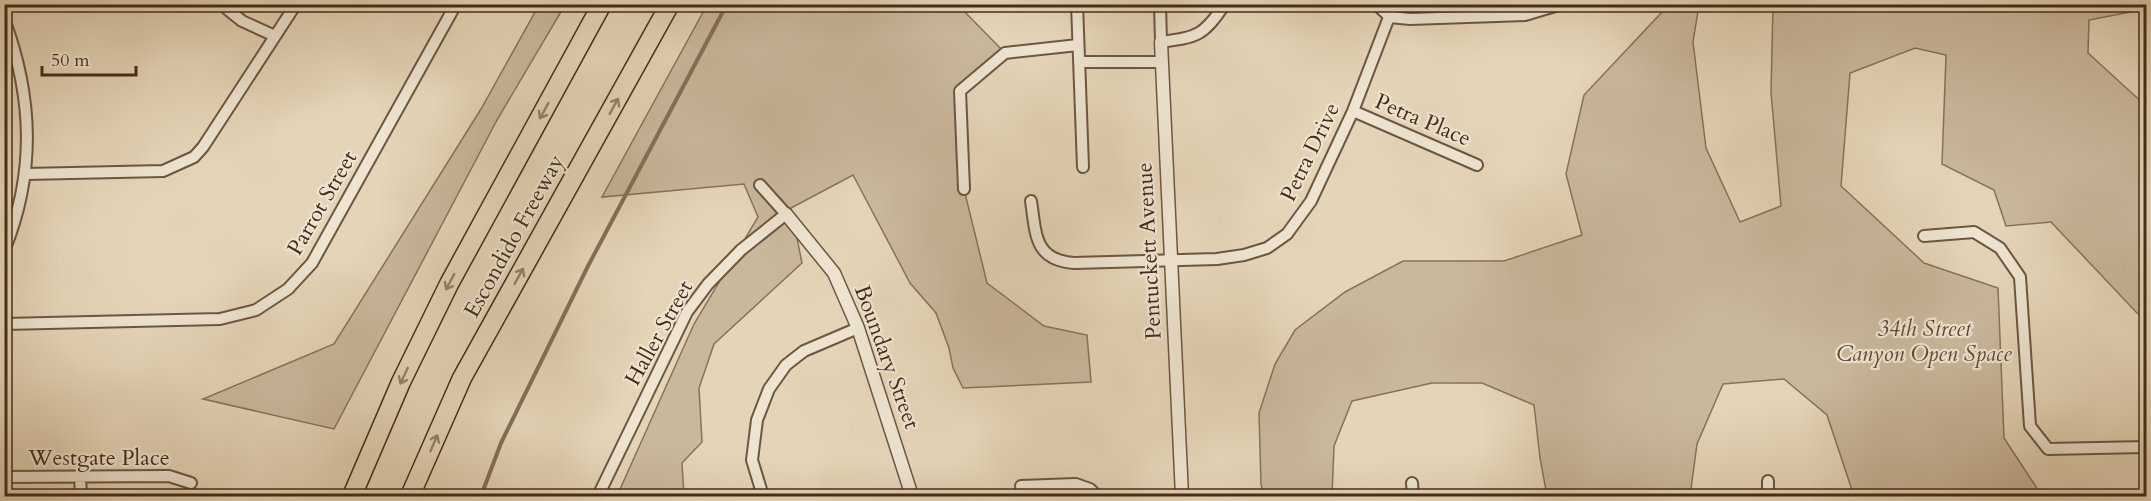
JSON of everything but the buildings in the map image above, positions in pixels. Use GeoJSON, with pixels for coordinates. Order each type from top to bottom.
{"type":"FeatureCollection","features":[{"type":"Feature","properties":{"kind":"highway","name":"Escondido Freeway"},"geometry":{"type":"LineString","coordinates":[[352,496],[401,382],[449,284],[602,4]]}},
{"type":"Feature","properties":{"kind":"highway","name":"Escondido Freeway"},"geometry":{"type":"LineString","coordinates":[[410,496],[462,378],[670,4]]}},
{"type":"Feature","properties":{"kind":"street"},"geometry":{"type":"LineString","coordinates":[[221,4],[242,21],[275,36]]}},
{"type":"Feature","properties":{"kind":"street"},"geometry":{"type":"LineString","coordinates":[[26,174],[163,171],[194,157],[209,138],[296,4]]}},
{"type":"Feature","properties":{"kind":"street","name":"Parrot Street"},"geometry":{"type":"LineString","coordinates":[[4,324],[220,319],[256,310],[288,289],[312,263],[456,4]]}},
{"type":"Feature","properties":{"kind":"street"},"geometry":{"type":"LineString","coordinates":[[1077,4],[1083,167]]}},
{"type":"Feature","properties":{"kind":"street","name":"Pentuckett Avenue"},"geometry":{"type":"LineString","coordinates":[[1160,4],[1182,496]]}},
{"type":"Feature","properties":{"kind":"street"},"geometry":{"type":"LineString","coordinates":[[1161,42],[1185,39],[1199,34],[1211,25],[1225,4]]}},
{"type":"Feature","properties":{"kind":"street"},"geometry":{"type":"LineString","coordinates":[[1376,4],[1390,17],[1410,19],[1525,15],[1555,6]]}},
{"type":"Feature","properties":{"kind":"street","name":"Petra Drive"},"geometry":{"type":"LineString","coordinates":[[1031,201],[1038,240],[1046,253],[1058,261],[1074,263],[1217,259],[1244,255],[1267,248],[1287,234],[1311,201],[1353,111],[1394,4]]}},
{"type":"Feature","properties":{"kind":"street"},"geometry":{"type":"LineString","coordinates":[[4,19],[14,46],[28,112],[29,141],[26,174],[14,228],[4,250]]}},
{"type":"Feature","properties":{"kind":"street"},"geometry":{"type":"LineString","coordinates":[[964,189],[960,91],[1005,53],[1078,45]]}},
{"type":"Feature","properties":{"kind":"street"},"geometry":{"type":"LineString","coordinates":[[1079,62],[1162,62]]}},
{"type":"Feature","properties":{"kind":"street","name":"Petra Place"},"geometry":{"type":"LineString","coordinates":[[1353,111],[1477,165]]}},
{"type":"Feature","properties":{"kind":"street","name":"Boundary Street"},"geometry":{"type":"LineString","coordinates":[[760,185],[834,273],[858,328],[912,496]]}},
{"type":"Feature","properties":{"kind":"street","name":"Haller Street"},"geometry":{"type":"LineString","coordinates":[[598,496],[687,312],[708,284],[741,249],[786,214]]}},
{"type":"Feature","properties":{"kind":"street"},"geometry":{"type":"LineString","coordinates":[[1924,236],[1974,232],[2001,248],[2020,277],[2030,426],[2048,449],[2146,447]]}},
{"type":"Feature","properties":{"kind":"street"},"geometry":{"type":"LineString","coordinates":[[764,496],[752,460],[757,420],[770,389],[786,365],[804,351],[858,328]]}},
{"type":"Feature","properties":{"kind":"street"},"geometry":{"type":"LineString","coordinates":[[80,475],[81,496]]}},
{"type":"Feature","properties":{"kind":"street","name":"Westgate Place"},"geometry":{"type":"LineString","coordinates":[[4,477],[170,476],[191,483]]}},
{"type":"Feature","properties":{"kind":"street"},"geometry":{"type":"LineString","coordinates":[[1768,481],[1768,496]]}},
{"type":"Feature","properties":{"kind":"street"},"geometry":{"type":"LineString","coordinates":[[1412,483],[1413,496]]}},
{"type":"Feature","properties":{"kind":"street"},"geometry":{"type":"LineString","coordinates":[[1021,486],[1076,484],[1090,489],[1097,496]]}},
{"type":"Feature","properties":{"kind":"green space"},"geometry":{"type":"Polygon","coordinates":[[[539,5],[565,5],[497,120],[334,429],[203,399],[334,344],[481,109],[539,5]]]}},
{"type":"Feature","properties":{"kind":"green space"},"geometry":{"type":"Polygon","coordinates":[[[707,5],[958,5],[1005,53],[960,91],[964,189],[987,283],[1044,326],[1087,335],[1091,382],[963,388],[953,368],[949,348],[936,313],[910,283],[853,175],[791,208],[802,263],[714,344],[699,388],[702,442],[682,463],[684,496],[617,496],[694,324],[758,217],[744,184],[602,197],[707,5]]]}},
{"type":"Feature","properties":{"kind":"green space","name":"34th Street Canyon Open Space"},"geometry":{"type":"Polygon","coordinates":[[[1664,5],[1699,5],[1693,42],[1706,148],[1740,222],[1781,206],[1771,92],[1773,5],[2146,5],[2145,9],[2089,20],[2088,53],[2146,106],[2146,319],[2137,313],[2051,222],[2006,226],[1994,190],[1942,164],[1946,55],[1915,48],[1850,73],[1841,186],[1924,263],[1998,288],[2004,438],[2042,496],[1854,496],[1827,415],[1784,379],[1723,384],[1697,444],[1690,496],[1547,496],[1534,405],[1482,383],[1432,383],[1352,401],[1334,446],[1332,496],[1264,496],[1261,485],[1259,413],[1275,364],[1295,330],[1345,292],[1403,261],[1504,261],[1582,235],[1566,174],[1584,95],[1662,12],[1664,5]]]}},
{"type":"Feature","properties":{"kind":"waterway"},"geometry":{"type":"LineString","coordinates":[[481,496],[501,443],[588,266],[727,4]]}}]}
